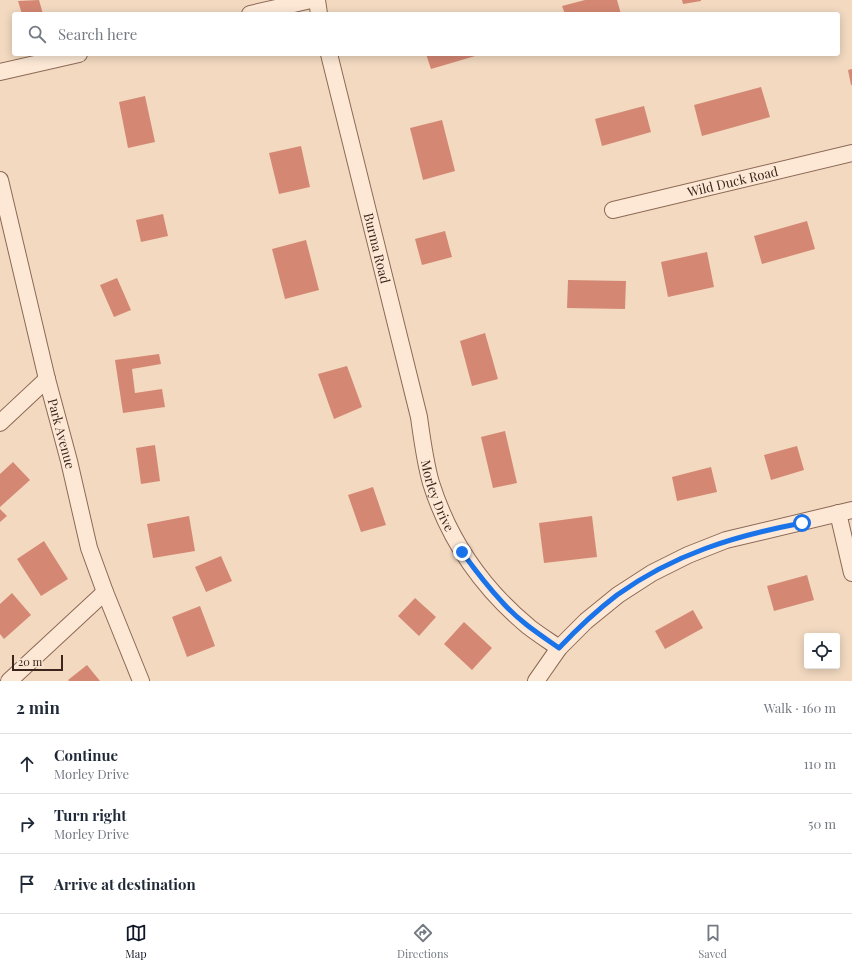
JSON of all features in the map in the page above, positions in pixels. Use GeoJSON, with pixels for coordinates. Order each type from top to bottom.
{"type":"FeatureCollection","features":[{"type":"Feature","properties":{"kind":"street"},"geometry":{"type":"LineString","coordinates":[[259,12],[311,0]]}},
{"type":"Feature","properties":{"kind":"street"},"geometry":{"type":"LineString","coordinates":[[317,0],[319,12]]}},
{"type":"Feature","properties":{"kind":"street"},"geometry":{"type":"LineString","coordinates":[[0,72],[70,56]]}},
{"type":"Feature","properties":{"kind":"street","name":"Burma Road"},"geometry":{"type":"LineString","coordinates":[[330,56],[418,410],[423,443]]}},
{"type":"Feature","properties":{"kind":"street","name":"Wild Duck Road"},"geometry":{"type":"LineString","coordinates":[[613,210],[852,154]]}},
{"type":"Feature","properties":{"kind":"street","name":"Park Avenue"},"geometry":{"type":"LineString","coordinates":[[0,180],[89,548],[141,681]]}},
{"type":"Feature","properties":{"kind":"street"},"geometry":{"type":"LineString","coordinates":[[0,423],[47,379]]}},
{"type":"Feature","properties":{"kind":"street","name":"Morley Drive"},"geometry":{"type":"LineString","coordinates":[[423,443],[431,482],[446,521],[462,552],[480,577],[503,604],[530,627],[559,648]]}},
{"type":"Feature","properties":{"kind":"street"},"geometry":{"type":"LineString","coordinates":[[536,681],[559,648],[586,621],[618,595],[652,573],[688,555],[726,540],[845,511],[852,573]]}},
{"type":"Feature","properties":{"kind":"street"},"geometry":{"type":"LineString","coordinates":[[9,681],[105,592]]}},
{"type":"Feature","properties":{"kind":"building"},"geometry":{"type":"Polygon","coordinates":[[[39,0],[42,12],[21,12],[18,1],[39,0]]]}},
{"type":"Feature","properties":{"kind":"building"},"geometry":{"type":"Polygon","coordinates":[[[585,0],[617,0],[620,12],[564,12],[562,6],[585,0]]]}},
{"type":"Feature","properties":{"kind":"building"},"geometry":{"type":"Polygon","coordinates":[[[682,0],[701,0],[701,1],[683,4],[682,0]]]}},
{"type":"Feature","properties":{"kind":"building"},"geometry":{"type":"Polygon","coordinates":[[[427,56],[475,56],[431,69],[427,56]]]}},
{"type":"Feature","properties":{"kind":"building"},"geometry":{"type":"Polygon","coordinates":[[[852,69],[852,85],[851,85],[848,70],[852,69]]]}},
{"type":"Feature","properties":{"kind":"building"},"geometry":{"type":"Polygon","coordinates":[[[761,87],[770,117],[702,136],[694,105],[761,87]]]}},
{"type":"Feature","properties":{"kind":"building"},"geometry":{"type":"Polygon","coordinates":[[[145,96],[155,142],[128,148],[119,102],[145,96]]]}},
{"type":"Feature","properties":{"kind":"building"},"geometry":{"type":"Polygon","coordinates":[[[644,106],[651,132],[602,146],[595,119],[644,106]]]}},
{"type":"Feature","properties":{"kind":"building"},"geometry":{"type":"Polygon","coordinates":[[[442,120],[455,171],[423,180],[410,128],[442,120]]]}},
{"type":"Feature","properties":{"kind":"building"},"geometry":{"type":"Polygon","coordinates":[[[301,146],[310,187],[279,194],[269,153],[301,146]]]}},
{"type":"Feature","properties":{"kind":"building"},"geometry":{"type":"Polygon","coordinates":[[[163,214],[168,236],[141,242],[136,220],[163,214]]]}},
{"type":"Feature","properties":{"kind":"building"},"geometry":{"type":"Polygon","coordinates":[[[807,221],[815,249],[762,264],[754,236],[807,221]]]}},
{"type":"Feature","properties":{"kind":"building"},"geometry":{"type":"Polygon","coordinates":[[[445,231],[452,257],[422,265],[415,239],[445,231]]]}},
{"type":"Feature","properties":{"kind":"building"},"geometry":{"type":"Polygon","coordinates":[[[306,240],[319,290],[285,299],[272,249],[306,240]]]}},
{"type":"Feature","properties":{"kind":"building"},"geometry":{"type":"Polygon","coordinates":[[[707,252],[714,287],[668,297],[661,262],[707,252]]]}},
{"type":"Feature","properties":{"kind":"building"},"geometry":{"type":"Polygon","coordinates":[[[117,278],[131,310],[114,317],[100,285],[117,278]]]}},
{"type":"Feature","properties":{"kind":"building"},"geometry":{"type":"Polygon","coordinates":[[[568,280],[626,281],[625,309],[567,308],[568,280]]]}},
{"type":"Feature","properties":{"kind":"building"},"geometry":{"type":"Polygon","coordinates":[[[485,333],[498,379],[472,386],[460,341],[485,333]]]}},
{"type":"Feature","properties":{"kind":"building"},"geometry":{"type":"Polygon","coordinates":[[[159,354],[161,364],[132,369],[135,393],[162,389],[165,407],[123,413],[115,360],[159,354]]]}},
{"type":"Feature","properties":{"kind":"building"},"geometry":{"type":"Polygon","coordinates":[[[347,366],[362,407],[334,419],[318,374],[347,366]]]}},
{"type":"Feature","properties":{"kind":"building"},"geometry":{"type":"Polygon","coordinates":[[[505,431],[517,483],[493,488],[481,437],[505,431]]]}},
{"type":"Feature","properties":{"kind":"building"},"geometry":{"type":"Polygon","coordinates":[[[155,445],[160,481],[141,484],[136,448],[155,445]]]}},
{"type":"Feature","properties":{"kind":"building"},"geometry":{"type":"Polygon","coordinates":[[[797,446],[804,470],[771,480],[764,455],[797,446]]]}},
{"type":"Feature","properties":{"kind":"building"},"geometry":{"type":"Polygon","coordinates":[[[13,462],[30,480],[0,507],[0,474],[13,462]]]}},
{"type":"Feature","properties":{"kind":"building"},"geometry":{"type":"Polygon","coordinates":[[[711,467],[717,492],[677,501],[672,477],[711,467]]]}},
{"type":"Feature","properties":{"kind":"building"},"geometry":{"type":"Polygon","coordinates":[[[373,487],[386,525],[361,532],[348,495],[373,487]]]}},
{"type":"Feature","properties":{"kind":"building"},"geometry":{"type":"Polygon","coordinates":[[[0,509],[7,516],[0,522],[0,509]]]}},
{"type":"Feature","properties":{"kind":"building"},"geometry":{"type":"Polygon","coordinates":[[[189,516],[195,551],[153,558],[147,524],[189,516]]]}},
{"type":"Feature","properties":{"kind":"building"},"geometry":{"type":"Polygon","coordinates":[[[592,516],[597,557],[544,563],[539,523],[592,516]]]}},
{"type":"Feature","properties":{"kind":"building"},"geometry":{"type":"Polygon","coordinates":[[[44,541],[68,579],[41,596],[17,559],[44,541]]]}},
{"type":"Feature","properties":{"kind":"building"},"geometry":{"type":"Polygon","coordinates":[[[221,556],[232,581],[206,592],[195,567],[221,556]]]}},
{"type":"Feature","properties":{"kind":"building"},"geometry":{"type":"Polygon","coordinates":[[[807,575],[814,600],[774,611],[767,586],[807,575]]]}},
{"type":"Feature","properties":{"kind":"building"},"geometry":{"type":"Polygon","coordinates":[[[12,593],[31,615],[4,639],[0,634],[0,604],[12,593]]]}},
{"type":"Feature","properties":{"kind":"building"},"geometry":{"type":"Polygon","coordinates":[[[415,598],[436,617],[419,636],[398,616],[415,598]]]}},
{"type":"Feature","properties":{"kind":"building"},"geometry":{"type":"Polygon","coordinates":[[[200,606],[215,646],[187,657],[172,617],[200,606]]]}},
{"type":"Feature","properties":{"kind":"building"},"geometry":{"type":"Polygon","coordinates":[[[693,610],[703,628],[665,649],[655,631],[693,610]]]}},
{"type":"Feature","properties":{"kind":"building"},"geometry":{"type":"Polygon","coordinates":[[[464,622],[492,648],[472,670],[444,644],[464,622]]]}},
{"type":"Feature","properties":{"kind":"building"},"geometry":{"type":"Polygon","coordinates":[[[87,665],[100,681],[68,680],[87,665]]]}},
{"type":"Feature","properties":{"kind":"route"},"geometry":{"type":"LineString","coordinates":[[462,552],[480,577],[503,604],[530,627],[559,648],[586,621],[618,595],[652,573],[688,555],[726,540],[765,530],[802,523]]}}]}
